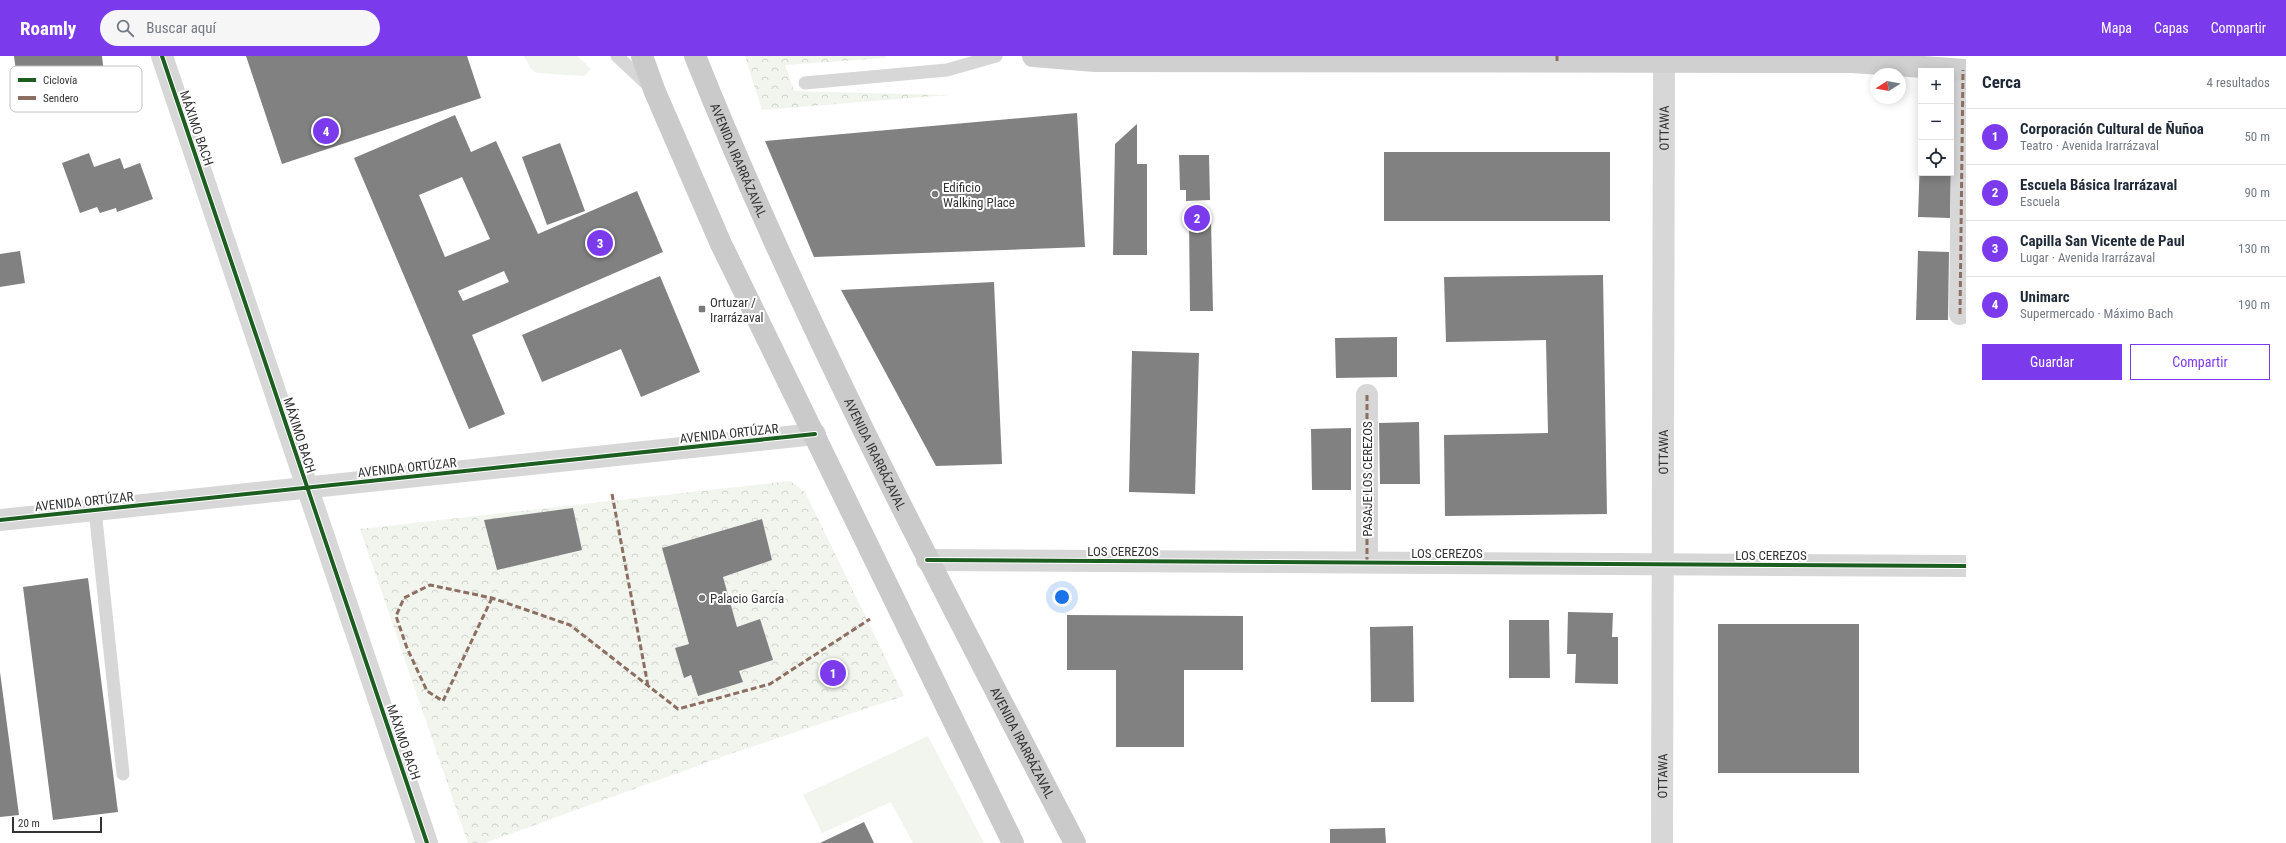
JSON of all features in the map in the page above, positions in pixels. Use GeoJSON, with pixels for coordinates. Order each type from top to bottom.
{"type":"FeatureCollection","features":[{"type":"Feature","properties":{"kind":"main road"},"geometry":{"type":"LineString","coordinates":[[642,56],[655,92],[722,244],[1013,843]]}},
{"type":"Feature","properties":{"kind":"main road","name":"AVENIDA IRARRÁZAVAL"},"geometry":{"type":"LineString","coordinates":[[694,56],[740,168],[788,275],[927,560],[1075,843]]}},
{"type":"Feature","properties":{"kind":"main road"},"geometry":{"type":"LineString","coordinates":[[1033,56],[1095,61],[1557,58],[1664,62],[1852,59],[1964,70]]}},
{"type":"Feature","properties":{"kind":"street","name":"MÁXIMO BACH"},"geometry":{"type":"LineString","coordinates":[[162,56],[306,488],[428,843]]}},
{"type":"Feature","properties":{"kind":"street","name":"OTTAWA"},"geometry":{"type":"LineString","coordinates":[[1662,843],[1664,62]]}},
{"type":"Feature","properties":{"kind":"street"},"geometry":{"type":"LineString","coordinates":[[1960,314],[1964,70]]}},
{"type":"Feature","properties":{"kind":"street","name":"PASAJE LOS CEREZOS"},"geometry":{"type":"LineString","coordinates":[[1367,395],[1367,562]]}},
{"type":"Feature","properties":{"kind":"street","name":"AVENIDA ORTÚZAR"},"geometry":{"type":"LineString","coordinates":[[0,520],[815,434]]}},
{"type":"Feature","properties":{"kind":"street","name":"LOS CEREZOS"},"geometry":{"type":"LineString","coordinates":[[927,560],[1966,566]]}},
{"type":"Feature","properties":{"kind":"lane"},"geometry":{"type":"LineString","coordinates":[[617,56],[655,92]]}},
{"type":"Feature","properties":{"kind":"lane"},"geometry":{"type":"LineString","coordinates":[[805,83],[947,70],[996,56]]}},
{"type":"Feature","properties":{"kind":"lane"},"geometry":{"type":"LineString","coordinates":[[95,510],[123,774]]}},
{"type":"Feature","properties":{"kind":"green space"},"geometry":{"type":"Polygon","coordinates":[[[524,56],[577,56],[591,69],[584,76],[536,73],[531,69],[524,56]]]}},
{"type":"Feature","properties":{"kind":"green space"},"geometry":{"type":"Polygon","coordinates":[[[745,56],[886,56],[884,58],[785,65],[794,91],[948,95],[762,110],[745,56]]]}},
{"type":"Feature","properties":{"kind":"green space"},"geometry":{"type":"Polygon","coordinates":[[[790,481],[805,492],[904,696],[730,754],[485,843],[468,843],[360,529],[790,481]],[[573,509],[484,520],[496,569],[581,550],[573,509]],[[762,519],[662,548],[689,644],[676,648],[684,677],[691,675],[698,696],[742,682],[739,671],[773,660],[760,620],[737,627],[723,577],[772,560],[762,519]]]}},
{"type":"Feature","properties":{"kind":"green space"},"geometry":{"type":"Polygon","coordinates":[[[928,736],[984,843],[913,843],[891,802],[822,833],[803,795],[928,736]]]}},
{"type":"Feature","properties":{"kind":"building"},"geometry":{"type":"Polygon","coordinates":[[[14,56],[102,56],[103,66],[15,66],[14,56]]]}},
{"type":"Feature","properties":{"kind":"building"},"geometry":{"type":"Polygon","coordinates":[[[246,56],[467,56],[481,98],[282,164],[246,56]]]}},
{"type":"Feature","properties":{"kind":"building","name":"Edificio Walking Place"},"geometry":{"type":"Polygon","coordinates":[[[1077,113],[1085,247],[814,257],[765,141],[1077,113]]]}},
{"type":"Feature","properties":{"kind":"building"},"geometry":{"type":"Polygon","coordinates":[[[455,115],[471,152],[496,141],[538,234],[637,191],[663,252],[472,335],[505,414],[469,429],[354,158],[455,115]],[[462,177],[419,195],[445,257],[490,239],[462,177]],[[504,271],[458,291],[463,301],[509,282],[504,271]]]}},
{"type":"Feature","properties":{"kind":"building"},"geometry":{"type":"Polygon","coordinates":[[[1137,124],[1137,164],[1147,164],[1147,255],[1113,255],[1115,144],[1137,124]]]}},
{"type":"Feature","properties":{"kind":"building"},"geometry":{"type":"Polygon","coordinates":[[[560,143],[585,211],[547,225],[522,157],[560,143]]]}},
{"type":"Feature","properties":{"kind":"building"},"geometry":{"type":"Polygon","coordinates":[[[1384,152],[1610,152],[1610,221],[1384,221],[1384,152]]]}},
{"type":"Feature","properties":{"kind":"building"},"geometry":{"type":"Polygon","coordinates":[[[89,153],[94,167],[120,158],[124,169],[140,163],[153,199],[117,212],[116,208],[100,213],[97,207],[80,213],[62,163],[89,153]]]}},
{"type":"Feature","properties":{"kind":"building"},"geometry":{"type":"Polygon","coordinates":[[[1179,155],[1209,155],[1210,200],[1186,201],[1186,190],[1180,190],[1179,155]]]}},
{"type":"Feature","properties":{"kind":"building"},"geometry":{"type":"Polygon","coordinates":[[[1919,176],[1951,176],[1950,218],[1918,217],[1919,176]]]}},
{"type":"Feature","properties":{"kind":"building"},"geometry":{"type":"Polygon","coordinates":[[[1189,220],[1211,220],[1213,311],[1190,311],[1189,220]]]}},
{"type":"Feature","properties":{"kind":"building"},"geometry":{"type":"Polygon","coordinates":[[[20,251],[25,283],[0,287],[0,254],[20,251]]]}},
{"type":"Feature","properties":{"kind":"building"},"geometry":{"type":"Polygon","coordinates":[[[1918,251],[1949,252],[1948,320],[1916,320],[1918,251]]]}},
{"type":"Feature","properties":{"kind":"building"},"geometry":{"type":"Polygon","coordinates":[[[1603,275],[1607,514],[1445,516],[1444,435],[1548,433],[1546,340],[1446,342],[1444,277],[1603,275]]]}},
{"type":"Feature","properties":{"kind":"building"},"geometry":{"type":"Polygon","coordinates":[[[660,276],[700,372],[641,397],[621,349],[542,382],[522,335],[660,276]]]}},
{"type":"Feature","properties":{"kind":"building"},"geometry":{"type":"Polygon","coordinates":[[[994,282],[1002,464],[936,466],[841,290],[994,282]]]}},
{"type":"Feature","properties":{"kind":"building"},"geometry":{"type":"Polygon","coordinates":[[[1397,337],[1397,377],[1336,378],[1335,338],[1397,337]]]}},
{"type":"Feature","properties":{"kind":"building"},"geometry":{"type":"Polygon","coordinates":[[[1132,351],[1199,353],[1195,494],[1129,492],[1132,351]]]}},
{"type":"Feature","properties":{"kind":"building"},"geometry":{"type":"Polygon","coordinates":[[[1419,422],[1420,484],[1380,484],[1379,423],[1419,422]]]}},
{"type":"Feature","properties":{"kind":"building"},"geometry":{"type":"Polygon","coordinates":[[[1351,428],[1351,490],[1312,490],[1311,429],[1351,428]]]}},
{"type":"Feature","properties":{"kind":"building"},"geometry":{"type":"Polygon","coordinates":[[[573,508],[582,550],[497,570],[484,520],[573,508]]]}},
{"type":"Feature","properties":{"kind":"building","name":"Palacio García"},"geometry":{"type":"Polygon","coordinates":[[[762,519],[772,560],[723,577],[737,627],[760,619],[773,660],[739,671],[743,682],[698,696],[691,675],[684,678],[675,648],[689,644],[662,548],[762,519]]]}},
{"type":"Feature","properties":{"kind":"building"},"geometry":{"type":"Polygon","coordinates":[[[88,578],[118,812],[53,820],[23,587],[88,578]]]}},
{"type":"Feature","properties":{"kind":"building"},"geometry":{"type":"Polygon","coordinates":[[[1568,612],[1613,613],[1612,637],[1618,637],[1618,684],[1575,683],[1576,654],[1567,654],[1568,612]]]}},
{"type":"Feature","properties":{"kind":"building"},"geometry":{"type":"Polygon","coordinates":[[[1067,615],[1243,616],[1243,670],[1184,670],[1184,747],[1116,747],[1116,670],[1067,670],[1067,615]]]}},
{"type":"Feature","properties":{"kind":"building"},"geometry":{"type":"Polygon","coordinates":[[[1509,620],[1549,620],[1550,678],[1509,678],[1509,620]]]}},
{"type":"Feature","properties":{"kind":"building"},"geometry":{"type":"Polygon","coordinates":[[[1718,624],[1859,624],[1859,773],[1718,773],[1718,624]]]}},
{"type":"Feature","properties":{"kind":"building"},"geometry":{"type":"Polygon","coordinates":[[[1413,626],[1414,702],[1371,702],[1370,627],[1413,626]]]}},
{"type":"Feature","properties":{"kind":"building"},"geometry":{"type":"Polygon","coordinates":[[[0,672],[19,815],[0,817],[0,672]]]}},
{"type":"Feature","properties":{"kind":"building"},"geometry":{"type":"Polygon","coordinates":[[[864,822],[874,843],[820,843],[864,822]]]}},
{"type":"Feature","properties":{"kind":"building"},"geometry":{"type":"Polygon","coordinates":[[[1385,828],[1386,843],[1330,843],[1330,829],[1385,828]]]}},
{"type":"Feature","properties":{"kind":"marked path"},"geometry":{"type":"LineString","coordinates":[[1557,56],[1557,61]]}},
{"type":"Feature","properties":{"kind":"marked path"},"geometry":{"type":"LineString","coordinates":[[1960,314],[1963,70]]}},
{"type":"Feature","properties":{"kind":"marked path"},"geometry":{"type":"LineString","coordinates":[[1367,395],[1367,562]]}},
{"type":"Feature","properties":{"kind":"marked path"},"geometry":{"type":"LineString","coordinates":[[612,494],[648,686]]}},
{"type":"Feature","properties":{"kind":"marked path"},"geometry":{"type":"LineString","coordinates":[[492,598],[443,701],[427,691],[407,648],[396,616],[404,598],[430,585],[492,598],[570,625],[678,709],[770,684],[870,619]]}},
{"type":"Feature","properties":{"kind":"cycle path"},"geometry":{"type":"LineString","coordinates":[[162,56],[427,843]]}},
{"type":"Feature","properties":{"kind":"cycle path"},"geometry":{"type":"LineString","coordinates":[[0,520],[815,434]]}},
{"type":"Feature","properties":{"kind":"cycle path"},"geometry":{"type":"LineString","coordinates":[[927,560],[1966,566]]}},
{"type":"Feature","properties":{"kind":"place","name":"Unimarc"},"geometry":{"type":"Point","coordinates":[326,131]}},
{"type":"Feature","properties":{"kind":"place","name":"Edificio Walking Place"},"geometry":{"type":"Point","coordinates":[935,194]}},
{"type":"Feature","properties":{"kind":"place","name":"Escuela Básica Irarrázaval"},"geometry":{"type":"Point","coordinates":[1197,218]}},
{"type":"Feature","properties":{"kind":"place","name":"Capilla San Vicente de Paul"},"geometry":{"type":"Point","coordinates":[600,243]}},
{"type":"Feature","properties":{"kind":"place","name":"Ortuzar / Irarrázaval"},"geometry":{"type":"Point","coordinates":[702,309]}},
{"type":"Feature","properties":{"kind":"place","name":"Palacio García"},"geometry":{"type":"Point","coordinates":[702,598]}},
{"type":"Feature","properties":{"kind":"place","name":"Corporación Cultural de Ñuñoa"},"geometry":{"type":"Point","coordinates":[833,673]}}]}
